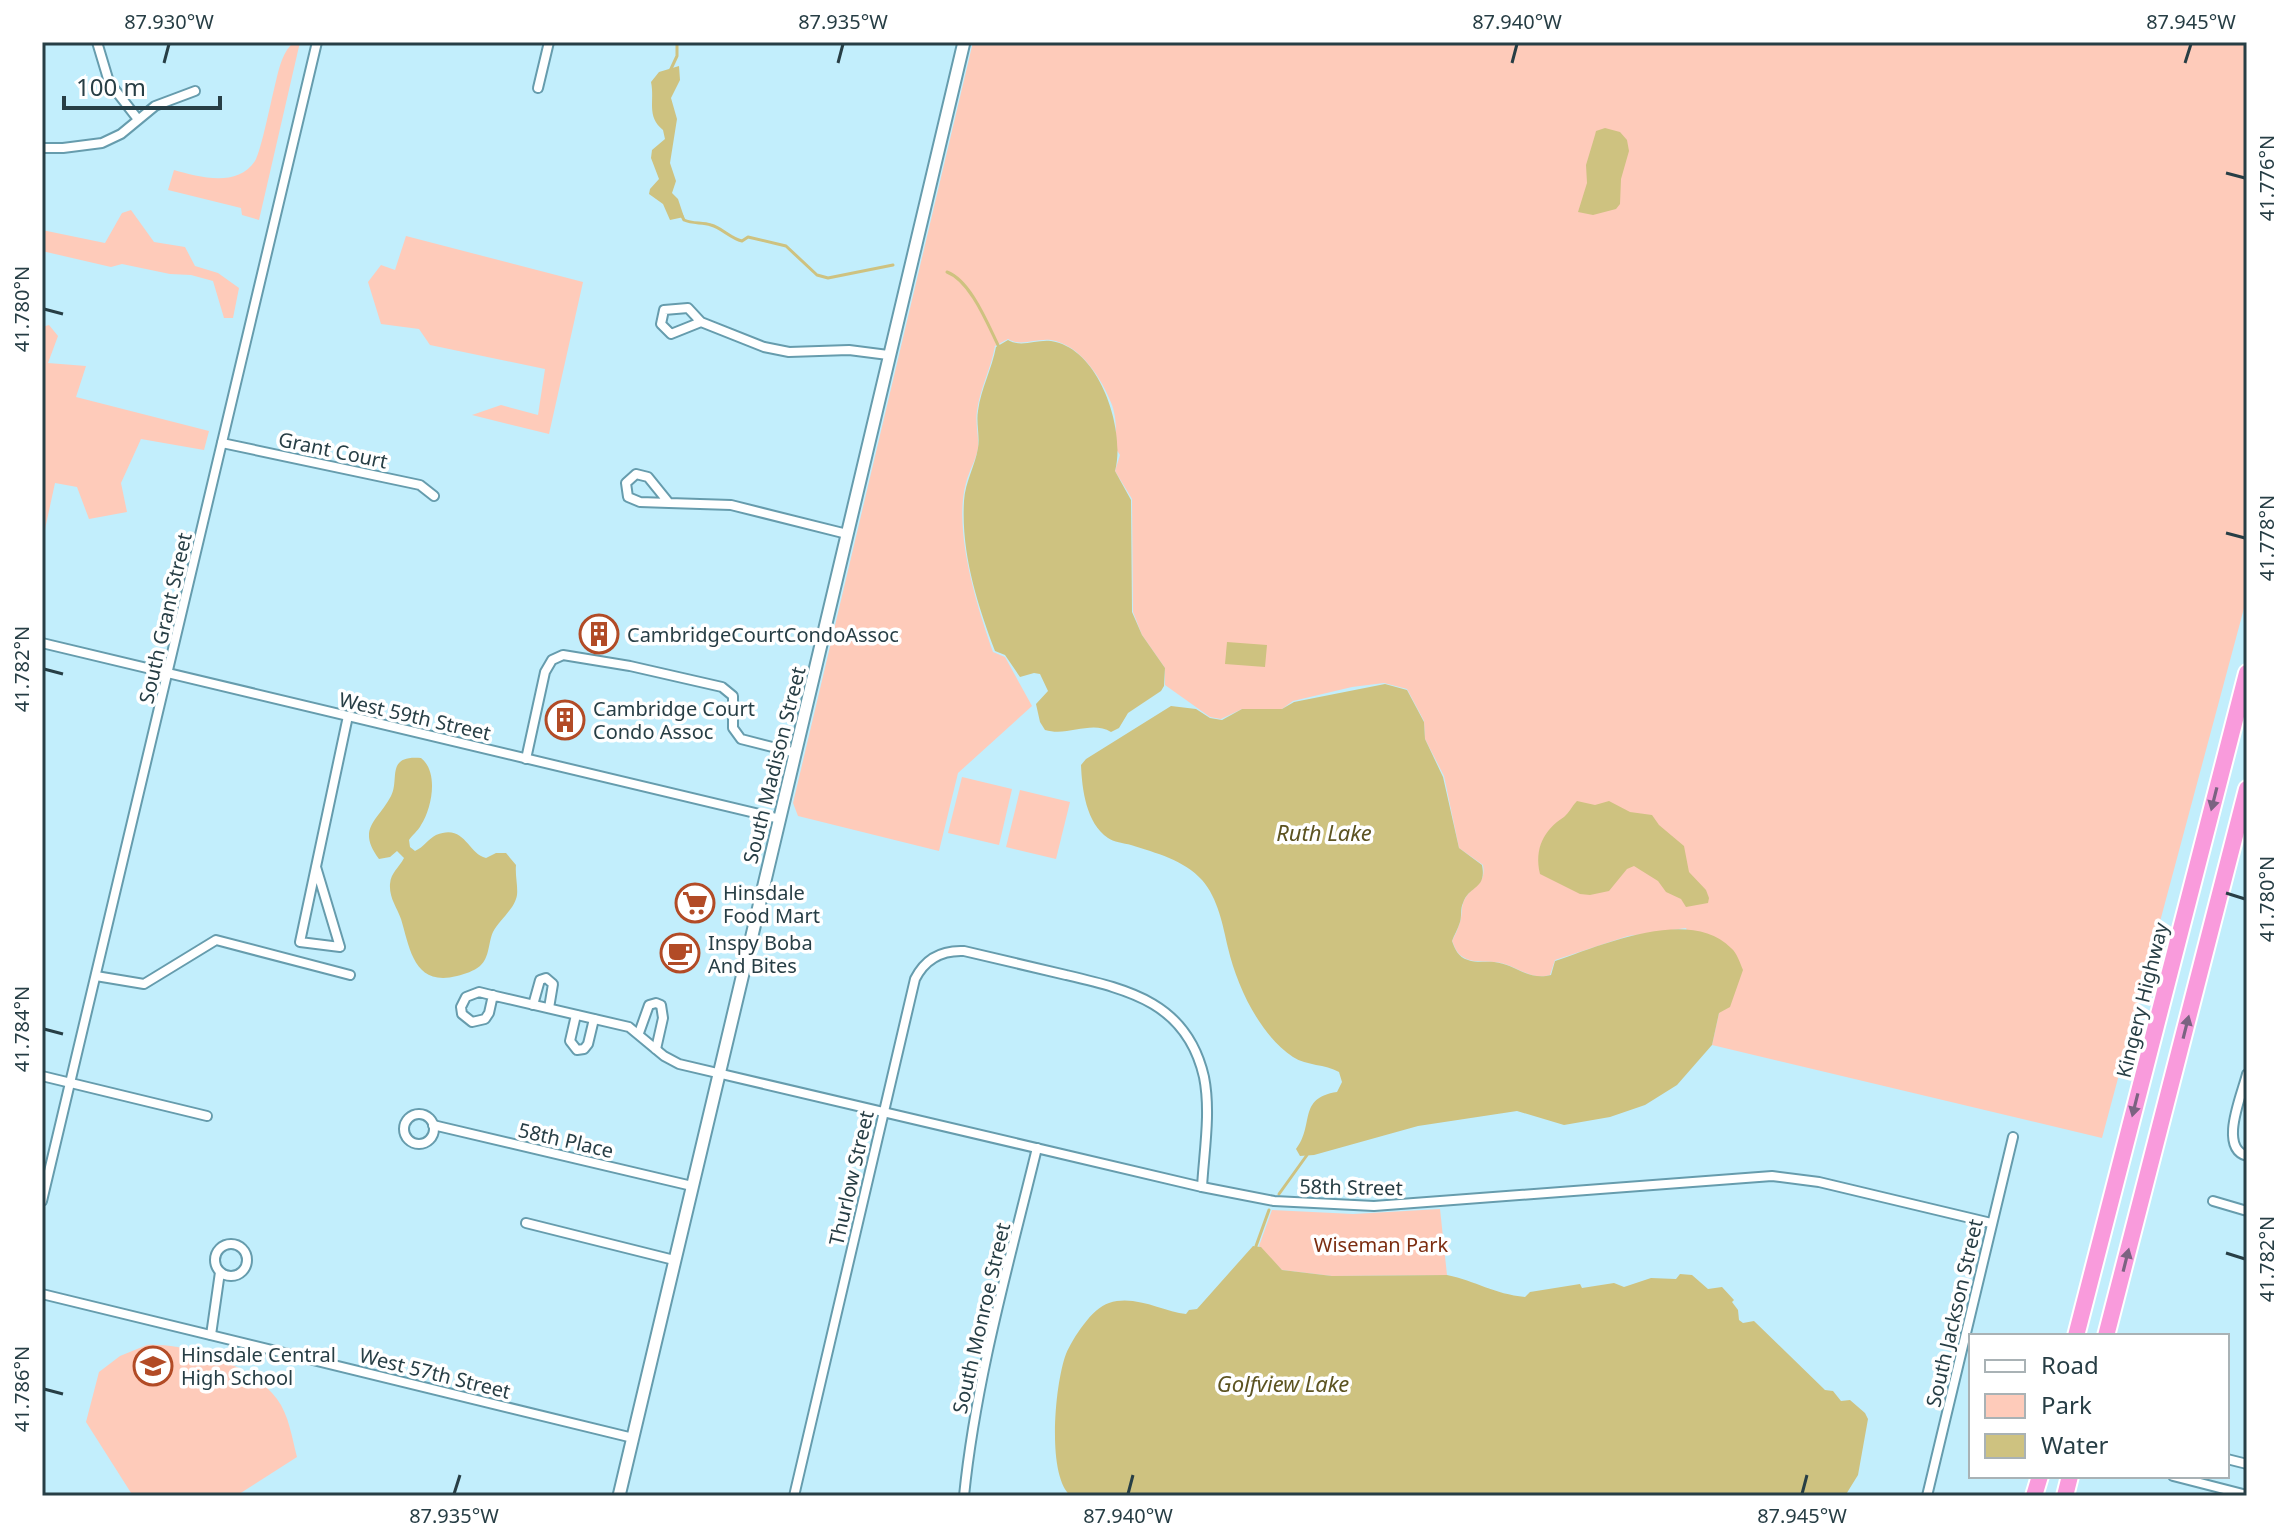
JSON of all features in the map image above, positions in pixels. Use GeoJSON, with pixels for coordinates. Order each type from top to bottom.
{"type":"FeatureCollection","features":[{"type":"Feature","properties":{"kind":"highway","name":"Kingery Highway"},"geometry":{"type":"LineString","coordinates":[[2077,1334],[2247,673]]}},
{"type":"Feature","properties":{"kind":"highway"},"geometry":{"type":"LineString","coordinates":[[2107,1334],[2247,789]]}},
{"type":"Feature","properties":{"kind":"street"},"geometry":{"type":"LineString","coordinates":[[97,42],[109,82],[137,118]]}},
{"type":"Feature","properties":{"kind":"street","name":"South Grant Street"},"geometry":{"type":"LineString","coordinates":[[42,1201],[317,42]]}},
{"type":"Feature","properties":{"kind":"street"},"geometry":{"type":"LineString","coordinates":[[538,88],[549,42]]}},
{"type":"Feature","properties":{"kind":"street","name":"South Madison Street"},"geometry":{"type":"LineString","coordinates":[[619,1496],[964,42]]}},
{"type":"Feature","properties":{"kind":"street"},"geometry":{"type":"LineString","coordinates":[[42,148],[102,143],[121,134],[155,106],[195,91]]}},
{"type":"Feature","properties":{"kind":"street"},"geometry":{"type":"LineString","coordinates":[[701,322],[671,334],[661,324],[664,310],[688,308],[701,322],[776,349],[803,352],[849,350],[888,355]]}},
{"type":"Feature","properties":{"kind":"street","name":"Grant Court"},"geometry":{"type":"LineString","coordinates":[[222,443],[420,485],[434,496]]}},
{"type":"Feature","properties":{"kind":"street"},"geometry":{"type":"LineString","coordinates":[[669,503],[648,477],[636,474],[626,483],[628,497],[640,502],[669,503],[731,505],[847,534]]}},
{"type":"Feature","properties":{"kind":"street","name":"West 59th Street"},"geometry":{"type":"LineString","coordinates":[[42,643],[780,819]]}},
{"type":"Feature","properties":{"kind":"street"},"geometry":{"type":"LineString","coordinates":[[526,759],[545,672],[552,660],[563,655],[630,666],[722,687],[733,696],[733,728],[741,739],[796,753]]}},
{"type":"Feature","properties":{"kind":"street"},"geometry":{"type":"LineString","coordinates":[[316,867],[340,947],[300,942],[348,716]]}},
{"type":"Feature","properties":{"kind":"street"},"geometry":{"type":"LineString","coordinates":[[96,976],[144,984],[216,940],[350,975]]}},
{"type":"Feature","properties":{"kind":"street","name":"Thurlow Street"},"geometry":{"type":"LineString","coordinates":[[794,1496],[915,979],[933,956],[955,951],[1118,987],[1148,1000],[1170,1016],[1190,1041],[1201,1068],[1206,1096],[1202,1187]]}},
{"type":"Feature","properties":{"kind":"street"},"geometry":{"type":"LineString","coordinates":[[533,1005],[540,980],[546,978],[553,984],[549,1008]]}},
{"type":"Feature","properties":{"kind":"street"},"geometry":{"type":"LineString","coordinates":[[493,995],[629,1027],[639,1033],[649,1005],[656,1003],[661,1005],[663,1018],[656,1049]]}},
{"type":"Feature","properties":{"kind":"street"},"geometry":{"type":"LineString","coordinates":[[576,1015],[570,1041],[577,1050],[584,1049],[588,1044],[594,1019]]}},
{"type":"Feature","properties":{"kind":"street","name":"58th Street"},"geometry":{"type":"LineString","coordinates":[[639,1033],[679,1064],[1202,1187],[1274,1201],[1374,1206],[1772,1176],[1819,1182],[1991,1223]]}},
{"type":"Feature","properties":{"kind":"street"},"geometry":{"type":"LineString","coordinates":[[2247,1074],[2231,1137],[2234,1148],[2247,1156]]}},
{"type":"Feature","properties":{"kind":"street"},"geometry":{"type":"LineString","coordinates":[[42,1076],[207,1116]]}},
{"type":"Feature","properties":{"kind":"street","name":"58th Place"},"geometry":{"type":"LineString","coordinates":[[433,1125],[692,1186]]}},
{"type":"Feature","properties":{"kind":"street","name":"South Jackson Street"},"geometry":{"type":"LineString","coordinates":[[1927,1496],[2013,1137]]}},
{"type":"Feature","properties":{"kind":"street","name":"South Monroe Street"},"geometry":{"type":"LineString","coordinates":[[964,1496],[982,1377],[1037,1148]]}},
{"type":"Feature","properties":{"kind":"street"},"geometry":{"type":"LineString","coordinates":[[2213,1201],[2247,1211]]}},
{"type":"Feature","properties":{"kind":"street"},"geometry":{"type":"LineString","coordinates":[[526,1223],[674,1260]]}},
{"type":"Feature","properties":{"kind":"street"},"geometry":{"type":"LineString","coordinates":[[211,1335],[220,1272],[216,1256],[227,1244],[236,1244],[243,1249],[247,1256],[243,1272],[236,1276],[220,1272]]}},
{"type":"Feature","properties":{"kind":"street","name":"West 57th Street"},"geometry":{"type":"LineString","coordinates":[[42,1294],[633,1438]]}},
{"type":"Feature","properties":{"kind":"street"},"geometry":{"type":"LineString","coordinates":[[2181,1478],[2247,1495]]}},
{"type":"Feature","properties":{"kind":"green space"},"geometry":{"type":"Polygon","coordinates":[[[294,42],[300,42],[259,220],[242,215],[241,208],[168,190],[174,170],[228,178],[238,175],[255,161],[280,65],[294,42]]]}},
{"type":"Feature","properties":{"kind":"green space"},"geometry":{"type":"Polygon","coordinates":[[[973,42],[1603,42],[1615,45],[1617,42],[2247,42],[2247,597],[2102,1138],[1712,1045],[1719,1013],[1686,928],[1628,936],[1555,960],[1550,975],[1542,976],[1528,974],[1502,963],[1474,961],[1461,955],[1452,941],[1464,900],[1481,880],[1483,865],[1459,848],[1444,776],[1425,739],[1424,721],[1407,689],[1384,683],[1352,687],[1293,701],[1282,709],[1242,709],[1221,719],[1210,717],[1165,685],[1165,668],[1142,635],[1133,612],[1132,499],[1115,471],[1120,455],[1116,449],[1112,405],[1096,374],[1081,356],[1062,343],[1051,340],[1018,342],[1008,339],[995,346],[978,403],[978,448],[963,502],[962,523],[969,568],[993,652],[1005,657],[1032,706],[958,773],[939,851],[798,816],[793,803],[973,42]]]}},
{"type":"Feature","properties":{"kind":"green space"},"geometry":{"type":"Polygon","coordinates":[[[131,210],[154,242],[185,247],[195,266],[218,273],[239,288],[233,318],[224,318],[213,281],[122,264],[111,267],[42,251],[42,230],[105,243],[122,213],[131,210]]]}},
{"type":"Feature","properties":{"kind":"green space"},"geometry":{"type":"Polygon","coordinates":[[[406,236],[583,282],[549,434],[472,415],[501,405],[538,415],[545,369],[430,345],[419,329],[381,324],[368,282],[381,265],[395,270],[406,236]]]}},
{"type":"Feature","properties":{"kind":"green space"},"geometry":{"type":"Polygon","coordinates":[[[49,325],[58,336],[48,363],[86,366],[76,397],[209,431],[204,450],[141,439],[121,483],[127,512],[89,519],[77,487],[55,483],[42,543],[42,327],[49,325]]]}},
{"type":"Feature","properties":{"kind":"green space"},"geometry":{"type":"Polygon","coordinates":[[[962,777],[1012,789],[999,845],[948,833],[962,777]]]}},
{"type":"Feature","properties":{"kind":"green space"},"geometry":{"type":"Polygon","coordinates":[[[1020,790],[1070,802],[1056,859],[1006,847],[1020,790]]]}},
{"type":"Feature","properties":{"kind":"green space","name":"Wiseman Park"},"geometry":{"type":"Polygon","coordinates":[[[1440,1209],[1447,1275],[1332,1276],[1282,1270],[1259,1246],[1272,1210],[1353,1214],[1440,1209]]]}},
{"type":"Feature","properties":{"kind":"green space"},"geometry":{"type":"Polygon","coordinates":[[[147,1345],[199,1352],[252,1376],[281,1405],[297,1457],[236,1496],[133,1496],[86,1422],[99,1372],[120,1356],[147,1345]]]}},
{"type":"Feature","properties":{"kind":"water"},"geometry":{"type":"Polygon","coordinates":[[[679,66],[680,80],[671,98],[677,119],[670,163],[676,181],[672,193],[678,199],[684,217],[670,220],[663,204],[649,194],[659,179],[651,158],[652,150],[665,139],[653,114],[651,82],[659,72],[679,66]]]}},
{"type":"Feature","properties":{"kind":"water"},"geometry":{"type":"Polygon","coordinates":[[[1605,128],[1620,132],[1627,140],[1629,151],[1621,179],[1620,204],[1616,209],[1593,215],[1578,212],[1587,183],[1586,165],[1596,131],[1605,128]]]}},
{"type":"Feature","properties":{"kind":"water"},"geometry":{"type":"Polygon","coordinates":[[[1008,340],[1018,343],[1051,341],[1068,347],[1096,375],[1113,414],[1117,435],[1115,471],[1131,500],[1132,612],[1142,635],[1165,668],[1161,691],[1128,713],[1119,728],[1111,732],[1095,728],[1062,732],[1045,730],[1036,704],[1048,691],[1040,674],[1020,677],[1005,655],[995,651],[976,596],[965,540],[965,494],[978,448],[982,394],[996,347],[1008,340]]]}},
{"type":"Feature","properties":{"kind":"water"},"geometry":{"type":"Polygon","coordinates":[[[1227,642],[1267,645],[1265,667],[1225,664],[1227,642]]]}},
{"type":"Feature","properties":{"kind":"water","name":"Ruth Lake"},"geometry":{"type":"Polygon","coordinates":[[[1385,684],[1407,690],[1424,722],[1425,739],[1443,777],[1459,848],[1482,865],[1482,879],[1462,905],[1460,922],[1452,941],[1462,957],[1502,963],[1535,976],[1551,975],[1555,961],[1621,939],[1670,929],[1693,930],[1714,936],[1735,953],[1743,970],[1730,1007],[1719,1013],[1712,1045],[1677,1085],[1645,1105],[1610,1117],[1564,1125],[1517,1111],[1418,1126],[1314,1155],[1300,1156],[1296,1149],[1302,1140],[1311,1106],[1325,1095],[1337,1092],[1342,1082],[1339,1072],[1298,1060],[1270,1036],[1244,993],[1208,887],[1195,873],[1178,862],[1113,840],[1101,832],[1087,805],[1081,765],[1171,706],[1196,709],[1210,718],[1222,720],[1242,709],[1282,709],[1294,702],[1385,684]]]}},
{"type":"Feature","properties":{"kind":"water"},"geometry":{"type":"Polygon","coordinates":[[[421,758],[430,772],[431,800],[425,818],[409,840],[410,847],[415,851],[436,835],[453,833],[480,855],[486,858],[496,853],[506,853],[516,865],[516,900],[493,932],[483,962],[469,972],[443,978],[431,976],[416,963],[392,898],[391,880],[404,858],[397,851],[390,857],[379,859],[369,840],[372,825],[391,796],[398,764],[402,760],[421,758]]]}},
{"type":"Feature","properties":{"kind":"water"},"geometry":{"type":"Polygon","coordinates":[[[1577,801],[1595,805],[1609,801],[1630,812],[1652,815],[1684,846],[1689,872],[1706,890],[1708,903],[1686,907],[1681,899],[1666,892],[1658,881],[1634,866],[1627,869],[1609,891],[1590,895],[1580,894],[1540,874],[1538,856],[1542,841],[1577,801]]]}},
{"type":"Feature","properties":{"kind":"water","name":"Golfview Lake"},"geometry":{"type":"Polygon","coordinates":[[[1253,1246],[1261,1247],[1282,1270],[1332,1276],[1447,1275],[1525,1297],[1530,1292],[1580,1284],[1582,1288],[1614,1283],[1624,1287],[1651,1278],[1676,1279],[1680,1274],[1692,1275],[1708,1289],[1722,1287],[1734,1300],[1732,1302],[1738,1310],[1739,1320],[1743,1323],[1754,1321],[1825,1390],[1833,1391],[1841,1401],[1850,1400],[1865,1413],[1868,1419],[1858,1475],[1845,1496],[1071,1496],[1063,1485],[1058,1469],[1056,1406],[1066,1354],[1084,1324],[1103,1306],[1119,1301],[1139,1302],[1186,1314],[1189,1310],[1197,1309],[1253,1246]]]}},
{"type":"Feature","properties":{"kind":"waterway"},"geometry":{"type":"LineString","coordinates":[[670,71],[677,56],[677,42]]}},
{"type":"Feature","properties":{"kind":"waterway"},"geometry":{"type":"LineString","coordinates":[[681,214],[684,220],[715,226],[742,241],[748,237],[786,246],[817,275],[828,278],[893,265]]}},
{"type":"Feature","properties":{"kind":"waterway"},"geometry":{"type":"LineString","coordinates":[[947,272],[964,284],[971,294],[999,347]]}},
{"type":"Feature","properties":{"kind":"waterway"},"geometry":{"type":"LineString","coordinates":[[1279,1194],[1307,1155]]}},
{"type":"Feature","properties":{"kind":"waterway"},"geometry":{"type":"LineString","coordinates":[[1256,1246],[1269,1210]]}},
{"type":"Feature","properties":{"kind":"place","name":"CambridgeCourtCondoAssoc"},"geometry":{"type":"Point","coordinates":[599,634]}},
{"type":"Feature","properties":{"kind":"place","name":"Cambridge Court Condo Assoc"},"geometry":{"type":"Point","coordinates":[565,720]}},
{"type":"Feature","properties":{"kind":"place","name":"Hinsdale Food Mart"},"geometry":{"type":"Point","coordinates":[695,903]}},
{"type":"Feature","properties":{"kind":"place","name":"Inspy Boba And Bites"},"geometry":{"type":"Point","coordinates":[680,953]}},
{"type":"Feature","properties":{"kind":"place","name":"Hinsdale Central High School"},"geometry":{"type":"Point","coordinates":[153,1366]}}]}
